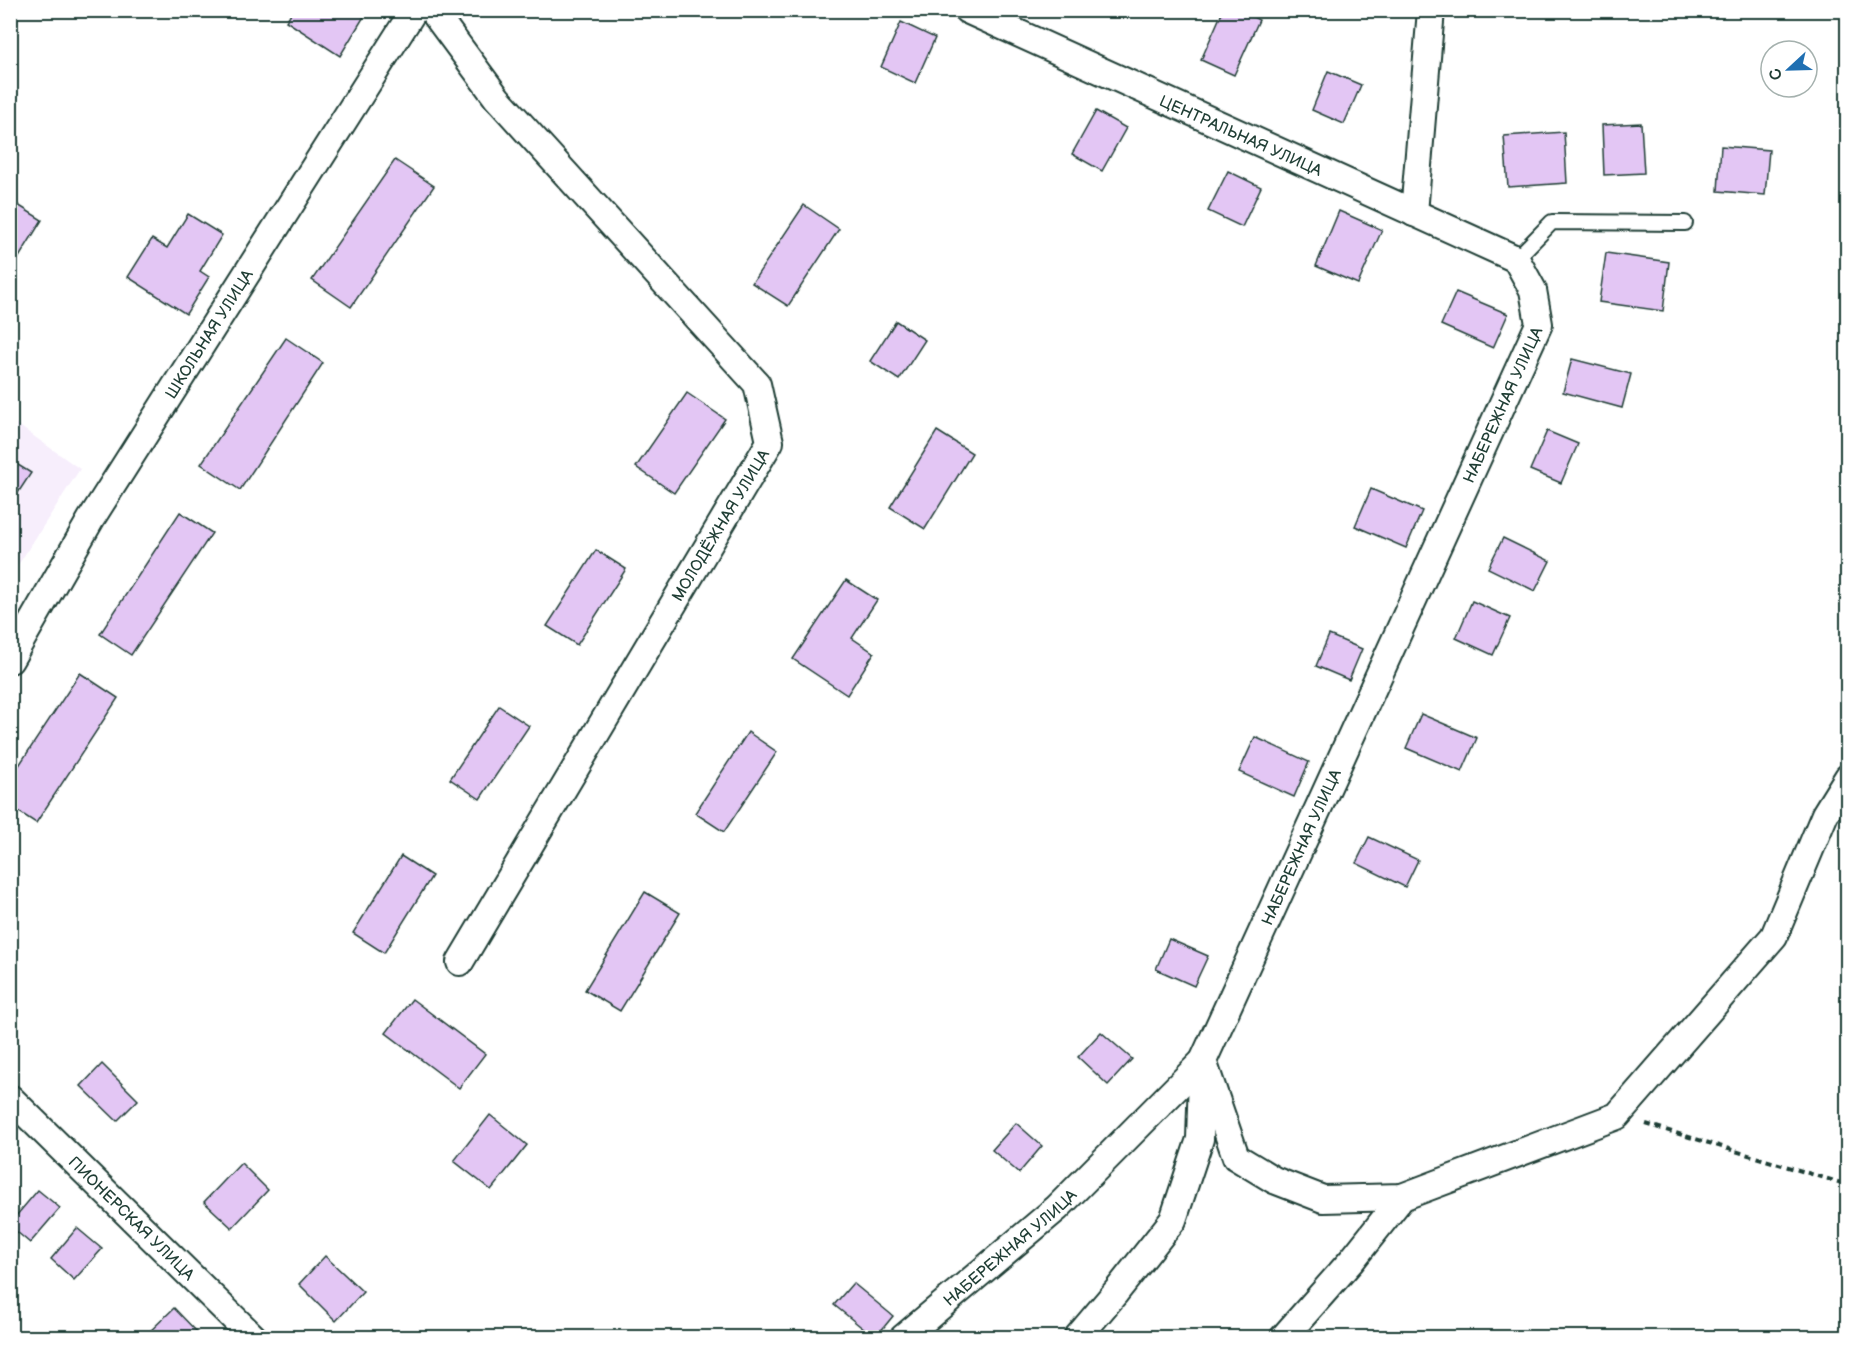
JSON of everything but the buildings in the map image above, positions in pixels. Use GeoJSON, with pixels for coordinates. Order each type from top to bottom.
{"type":"FeatureCollection","features":[{"type":"Feature","properties":{"kind":"street","name":"ШКОЛЬНАЯ УЛИЦА"},"geometry":{"type":"LineString","coordinates":[[10,660],[91,519],[414,10]]}},
{"type":"Feature","properties":{"kind":"street","name":"МОЛОДЁЖНАЯ УЛИЦА"},"geometry":{"type":"LineString","coordinates":[[432,10],[497,98],[757,384],[770,442],[460,962]]}},
{"type":"Feature","properties":{"kind":"street","name":"ЦЕНТРАЛЬНАЯ УЛИЦА"},"geometry":{"type":"LineString","coordinates":[[967,10],[1516,260]]}},
{"type":"Feature","properties":{"kind":"street"},"geometry":{"type":"LineString","coordinates":[[1414,213],[1431,10]]}},
{"type":"Feature","properties":{"kind":"street","name":"НАБЕРЕЖНАЯ УЛИЦА"},"geometry":{"type":"LineString","coordinates":[[903,1338],[1057,1208],[1203,1061],[1539,324],[1533,290],[1516,260]]}},
{"type":"Feature","properties":{"kind":"street"},"geometry":{"type":"LineString","coordinates":[[1203,1061],[1236,1157],[1274,1180],[1323,1198],[1402,1197],[1617,1116],[1774,936],[1825,814],[1848,777]]}},
{"type":"Feature","properties":{"kind":"street"},"geometry":{"type":"LineString","coordinates":[[1077,1338],[1173,1220],[1200,1139],[1203,1061]]}},
{"type":"Feature","properties":{"kind":"street","name":"ПИОНЕРСКАЯ УЛИЦА"},"geometry":{"type":"LineString","coordinates":[[10,1098],[254,1338]]}},
{"type":"Feature","properties":{"kind":"street"},"geometry":{"type":"LineString","coordinates":[[1283,1338],[1353,1260],[1402,1197]]}},
{"type":"Feature","properties":{"kind":"lane"},"geometry":{"type":"LineString","coordinates":[[1516,260],[1552,222],[1685,223]]}},
{"type":"Feature","properties":{"kind":"path"},"geometry":{"type":"LineString","coordinates":[[1617,1116],[1848,1185]]}},
{"type":"Feature","properties":{"kind":"shaded area"},"geometry":{"type":"Polygon","coordinates":[[[11,420],[80,469],[11,576],[11,420]]]}}]}
